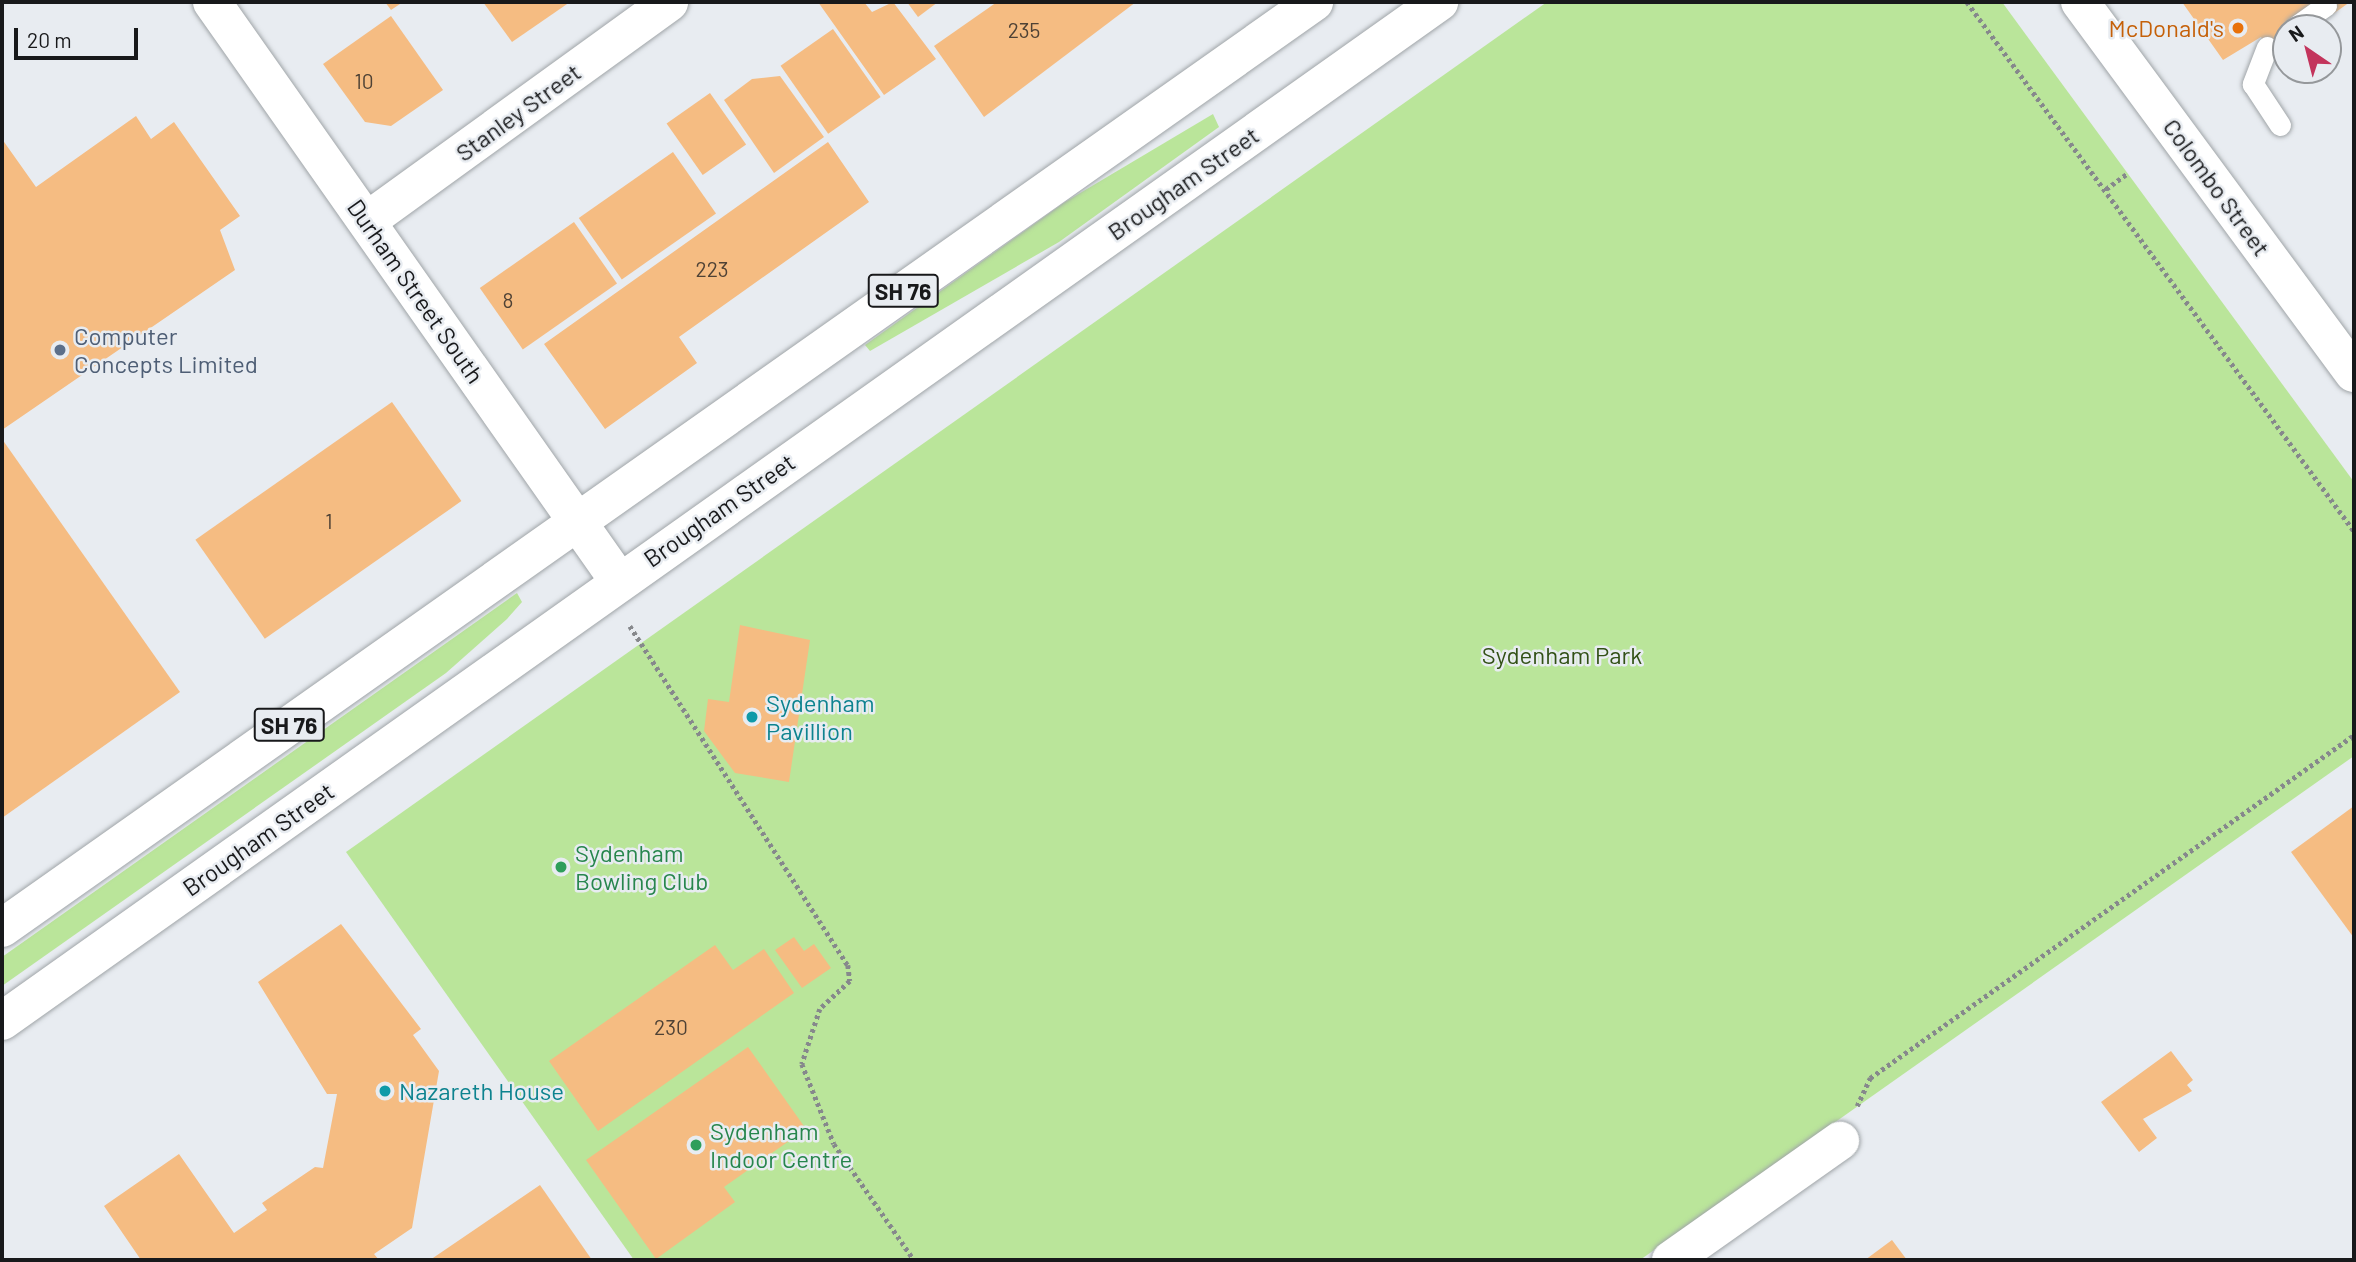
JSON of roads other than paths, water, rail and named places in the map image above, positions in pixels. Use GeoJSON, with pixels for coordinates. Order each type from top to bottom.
{"type":"FeatureCollection","features":[{"type":"Feature","properties":{"kind":"main road","name":"Durham Street South"},"geometry":{"type":"LineString","coordinates":[[212,2],[619,581]]}},
{"type":"Feature","properties":{"kind":"main road","name":"SH 76"},"geometry":{"type":"LineString","coordinates":[[2,928],[1314,2]]}},
{"type":"Feature","properties":{"kind":"main road","name":"Brougham Street"},"geometry":{"type":"LineString","coordinates":[[2,1021],[1439,2]]}},
{"type":"Feature","properties":{"kind":"main road","name":"Colombo Street"},"geometry":{"type":"LineString","coordinates":[[2080,2],[2353,367]]}},
{"type":"Feature","properties":{"kind":"main road","name":"Stanley Street"},"geometry":{"type":"LineString","coordinates":[[367,222],[664,3]]}},
{"type":"Feature","properties":{"kind":"main road"},"geometry":{"type":"LineString","coordinates":[[1671,1260],[1840,1141]]}},
{"type":"Feature","properties":{"kind":"lane"},"geometry":{"type":"LineString","coordinates":[[2313,14],[2326,5]]}},
{"type":"Feature","properties":{"kind":"lane"},"geometry":{"type":"LineString","coordinates":[[2267,47],[2255,65],[2253,85],[2280,125]]}},
{"type":"Feature","properties":{"kind":"place","name":"McDonald's"},"geometry":{"type":"Point","coordinates":[2238,28]}},
{"type":"Feature","properties":{"kind":"place","name":"Computer Concepts Limited"},"geometry":{"type":"Point","coordinates":[60,350]}},
{"type":"Feature","properties":{"kind":"place","name":"Sydenham Pavillion"},"geometry":{"type":"Point","coordinates":[752,717]}},
{"type":"Feature","properties":{"kind":"place","name":"Sydenham Bowling Club"},"geometry":{"type":"Point","coordinates":[561,867]}},
{"type":"Feature","properties":{"kind":"place","name":"Nazareth House"},"geometry":{"type":"Point","coordinates":[385,1091]}},
{"type":"Feature","properties":{"kind":"place","name":"Sydenham Indoor Centre"},"geometry":{"type":"Point","coordinates":[696,1145]}},
{"type":"Feature","properties":{"kind":"park label","name":"Sydenham Park"},"geometry":{"type":"Point","coordinates":[1562,655]}}]}
